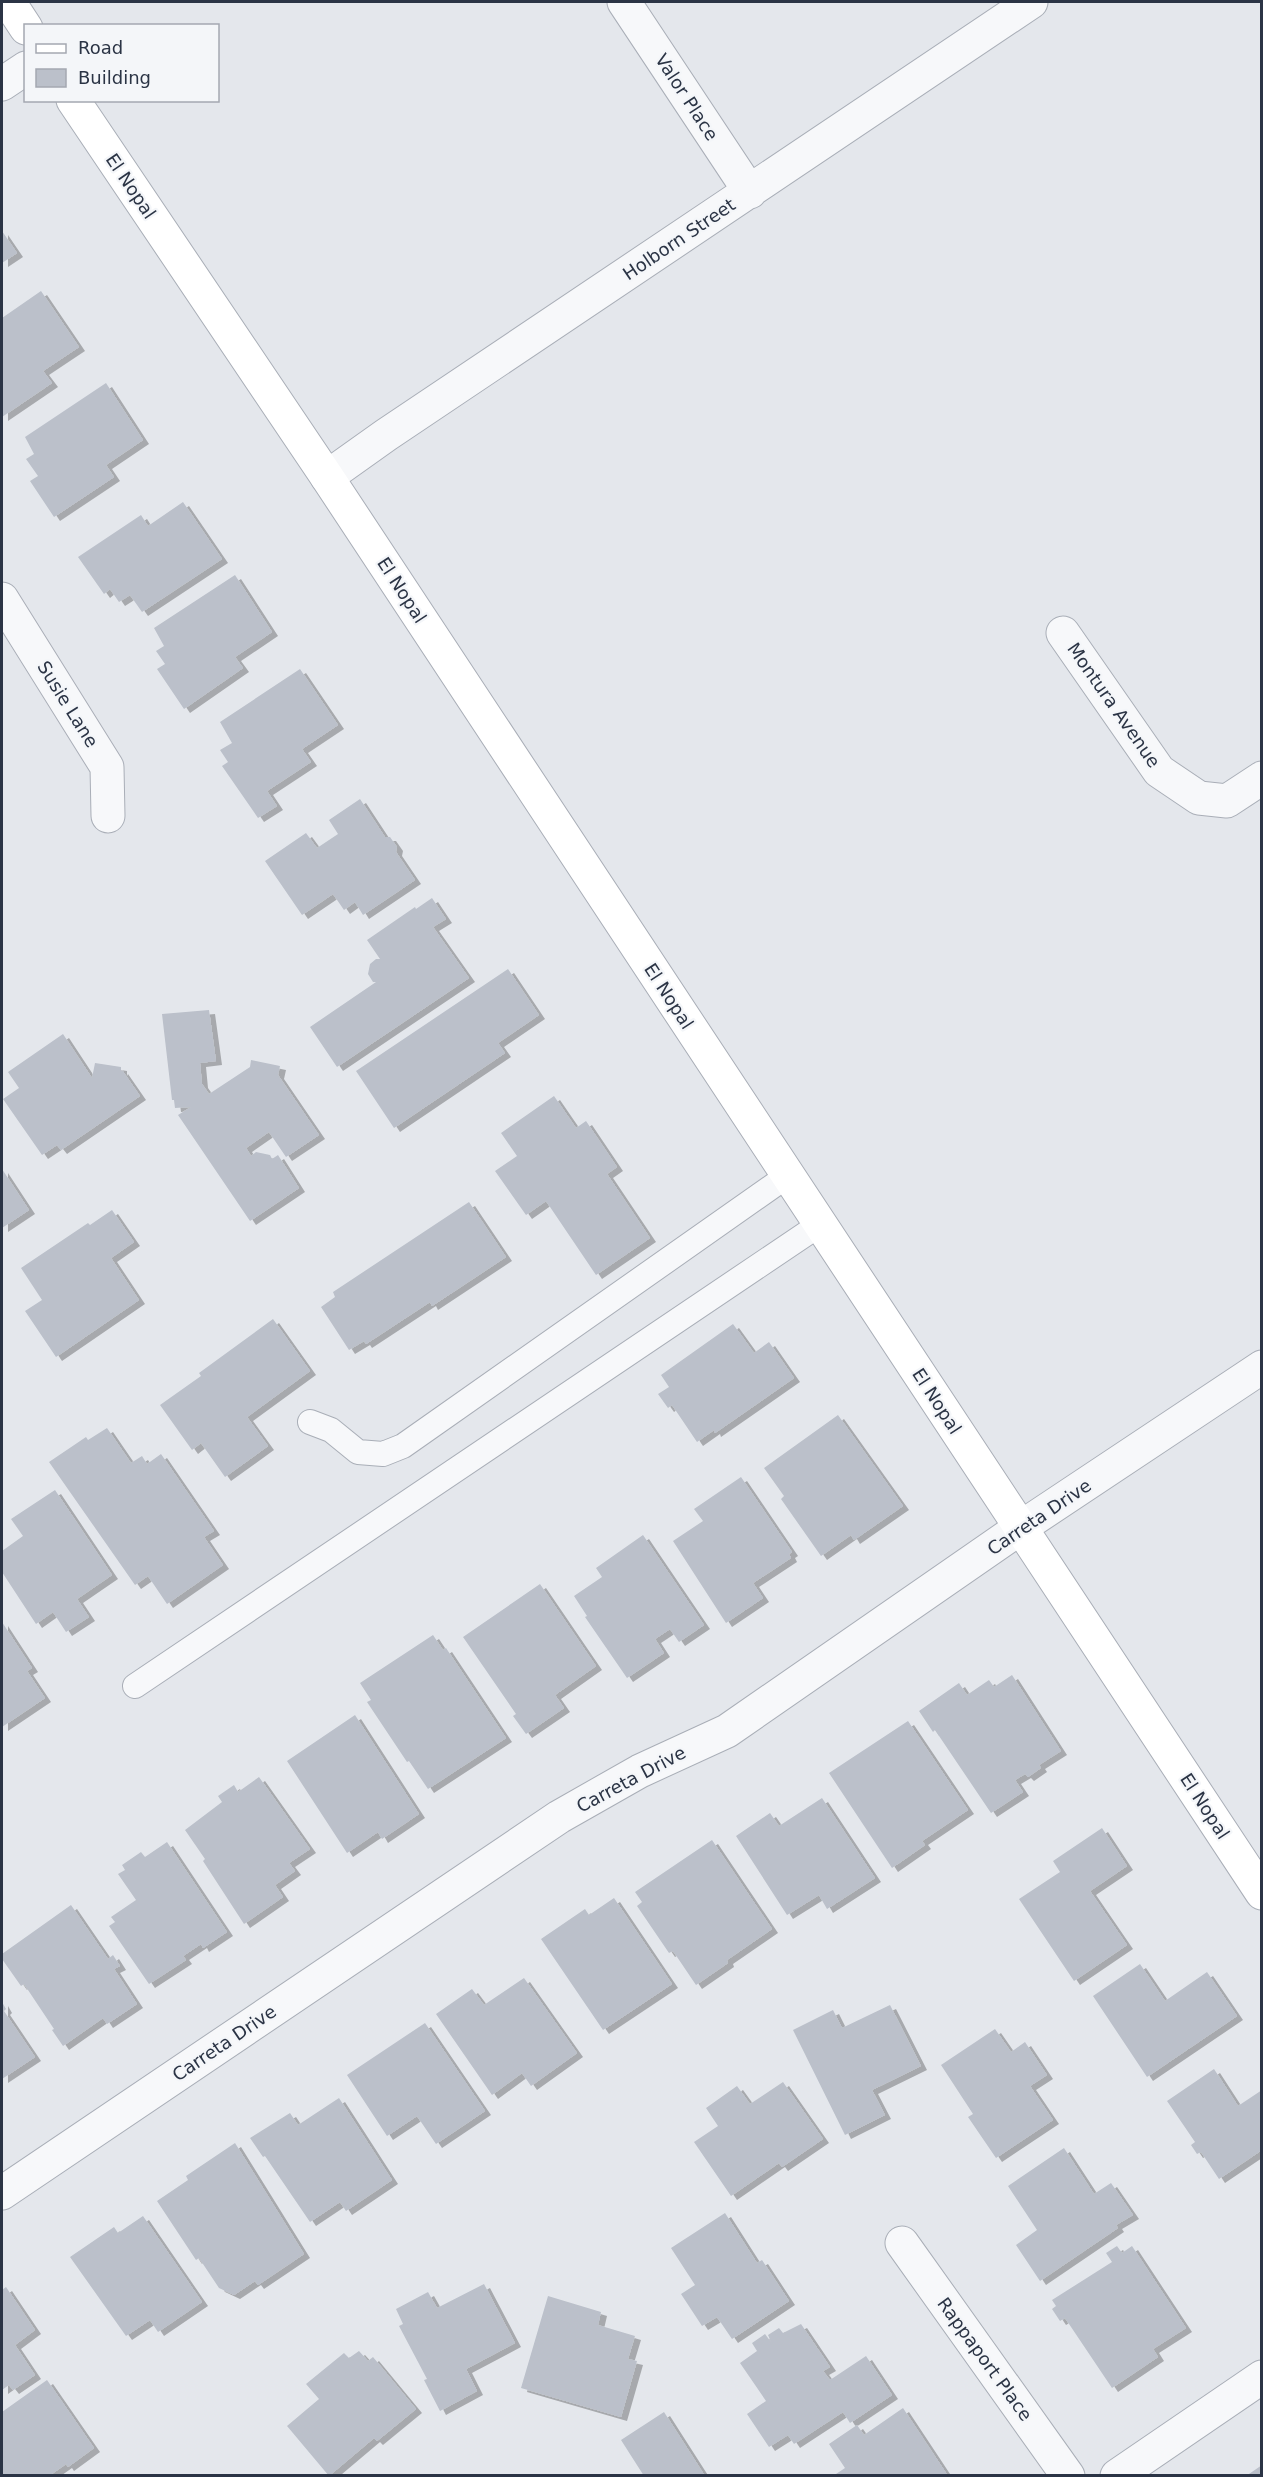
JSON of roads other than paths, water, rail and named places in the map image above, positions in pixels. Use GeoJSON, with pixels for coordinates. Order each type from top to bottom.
{"type":"FeatureCollection","features":[{"type":"Feature","properties":{"kind":"main road"},"geometry":{"type":"LineString","coordinates":[[9,2],[24,25]]}},
{"type":"Feature","properties":{"kind":"main road","name":"El Nopal"},"geometry":{"type":"LineString","coordinates":[[75,102],[327,477],[1262,1893]]}},
{"type":"Feature","properties":{"kind":"street","name":"Valor Place"},"geometry":{"type":"LineString","coordinates":[[624,2],[750,192]]}},
{"type":"Feature","properties":{"kind":"street","name":"Holborn Street"},"geometry":{"type":"LineString","coordinates":[[327,477],[386,435],[1031,2]]}},
{"type":"Feature","properties":{"kind":"street"},"geometry":{"type":"LineString","coordinates":[[2,84],[24,69]]}},
{"type":"Feature","properties":{"kind":"street","name":"Susie Lane"},"geometry":{"type":"LineString","coordinates":[[2,599],[107,767],[108,816]]}},
{"type":"Feature","properties":{"kind":"street","name":"Montura Avenue"},"geometry":{"type":"LineString","coordinates":[[1063,633],[1159,771],[1199,798],[1227,801],[1262,778]]}},
{"type":"Feature","properties":{"kind":"street","name":"Carreta Drive"},"geometry":{"type":"LineString","coordinates":[[2,2193],[559,1817],[640,1771],[727,1731],[1020,1528],[1262,1367]]}},
{"type":"Feature","properties":{"kind":"street","name":"Rappaport Place"},"geometry":{"type":"LineString","coordinates":[[902,2243],[1068,2475]]}},
{"type":"Feature","properties":{"kind":"street"},"geometry":{"type":"LineString","coordinates":[[1117,2475],[1262,2377]]}},
{"type":"Feature","properties":{"kind":"lane"},"geometry":{"type":"LineString","coordinates":[[310,1422],[331,1430],[358,1452],[383,1454],[403,1446],[787,1176]]}},
{"type":"Feature","properties":{"kind":"lane"},"geometry":{"type":"LineString","coordinates":[[135,1686],[819,1225]]}}]}
